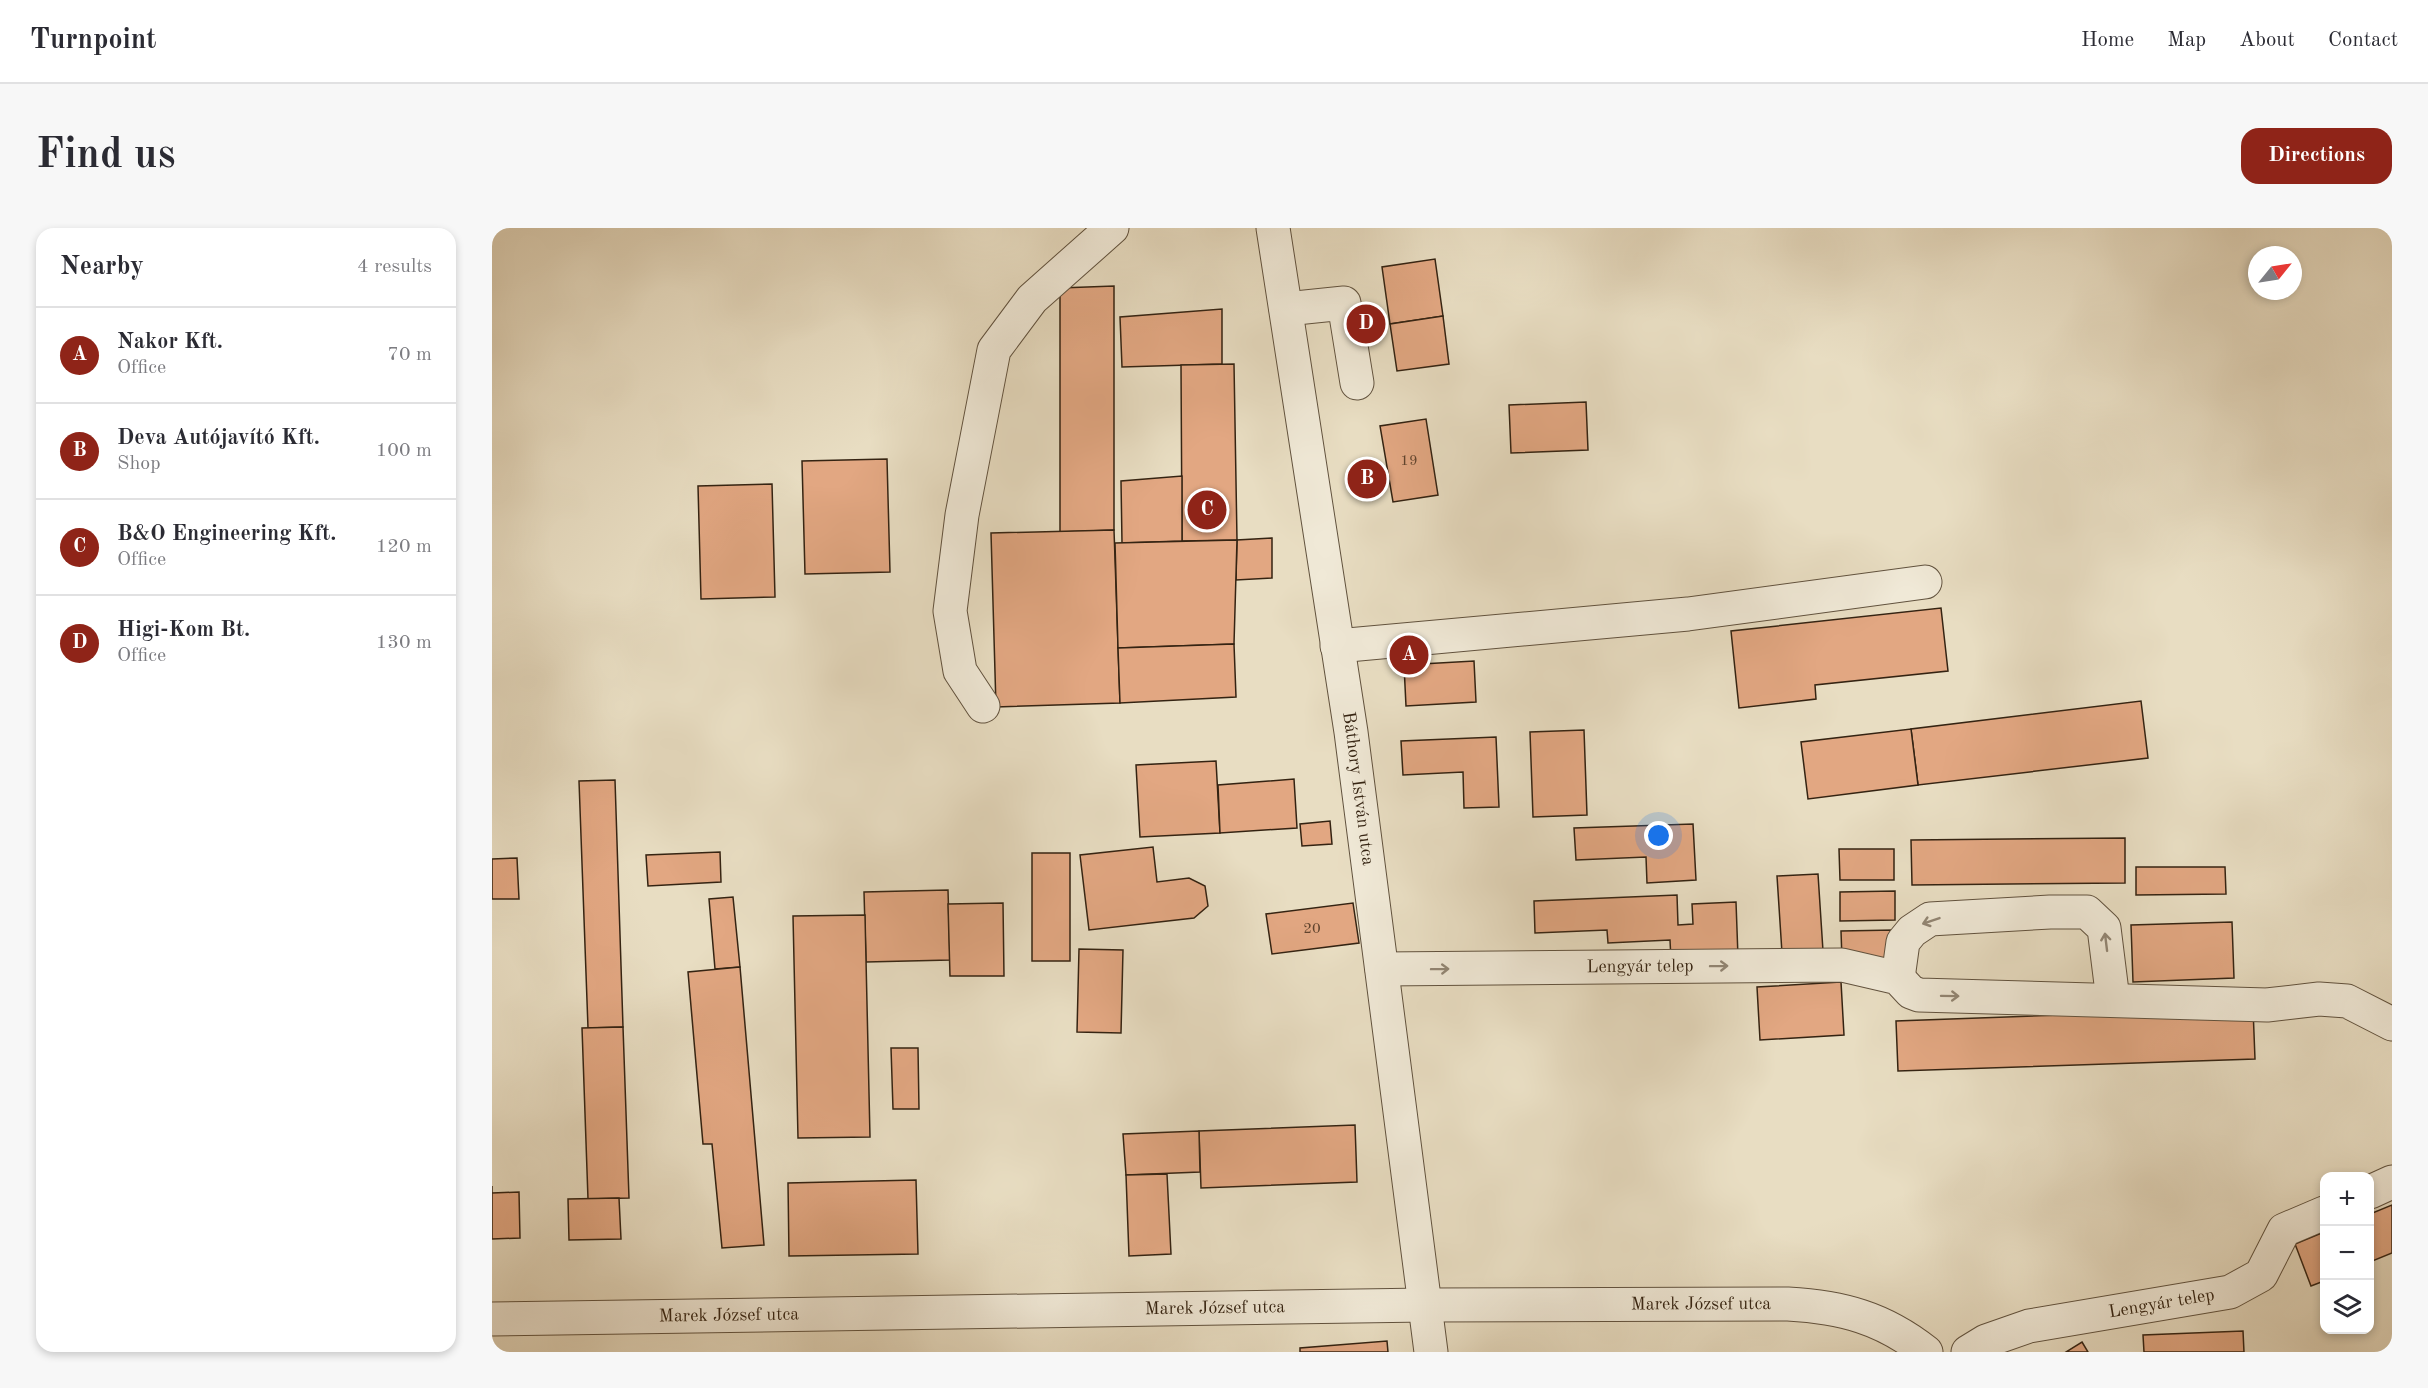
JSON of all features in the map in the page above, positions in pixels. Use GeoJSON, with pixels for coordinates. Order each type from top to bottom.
{"type":"FeatureCollection","features":[{"type":"Feature","properties":{"kind":"street"},"geometry":{"type":"LineString","coordinates":[[983,706],[960,671],[950,611],[962,515],[994,350],[1032,298],[1112,228]]}},
{"type":"Feature","properties":{"kind":"street","name":"Báthory István utca"},"geometry":{"type":"LineString","coordinates":[[1274,228],[1337,646],[1382,969],[1431,1352]]}},
{"type":"Feature","properties":{"kind":"street"},"geometry":{"type":"LineString","coordinates":[[1286,309],[1344,303],[1357,383]]}},
{"type":"Feature","properties":{"kind":"street"},"geometry":{"type":"LineString","coordinates":[[1337,646],[1688,614],[1925,582]]}},
{"type":"Feature","properties":{"kind":"street"},"geometry":{"type":"LineString","coordinates":[[1898,978],[1903,942],[1912,931],[1930,919],[2087,912],[2104,928],[2113,1000]]}},
{"type":"Feature","properties":{"kind":"street","name":"Lengyár telep"},"geometry":{"type":"LineString","coordinates":[[1382,969],[1842,964],[1898,978],[1911,992],[1919,995],[2267,1005],[2319,999],[2347,1001],[2392,1024]]}},
{"type":"Feature","properties":{"kind":"street"},"geometry":{"type":"LineString","coordinates":[[2374,1190],[2392,1182]]}},
{"type":"Feature","properties":{"kind":"street","name":"Lengyár telep"},"geometry":{"type":"LineString","coordinates":[[1968,1352],[1986,1341],[2029,1326],[2230,1292],[2261,1275],[2284,1230],[2320,1215]]}},
{"type":"Feature","properties":{"kind":"street","name":"Marek József utca"},"geometry":{"type":"LineString","coordinates":[[492,1319],[1426,1305],[1788,1304],[1821,1306],[1866,1317],[1891,1329],[1926,1352]]}},
{"type":"Feature","properties":{"kind":"building"},"geometry":{"type":"Polygon","coordinates":[[[1435,259],[1443,316],[1390,324],[1382,267],[1435,259]]]}},
{"type":"Feature","properties":{"kind":"building"},"geometry":{"type":"Polygon","coordinates":[[[1114,286],[1114,530],[1060,532],[1060,288],[1114,286]]]}},
{"type":"Feature","properties":{"kind":"building"},"geometry":{"type":"Polygon","coordinates":[[[1222,309],[1222,364],[1122,367],[1120,317],[1222,309]]]}},
{"type":"Feature","properties":{"kind":"building"},"geometry":{"type":"Polygon","coordinates":[[[1443,316],[1449,364],[1397,371],[1390,324],[1443,316]]]}},
{"type":"Feature","properties":{"kind":"building"},"geometry":{"type":"Polygon","coordinates":[[[1234,364],[1237,540],[1182,541],[1181,365],[1234,364]]]}},
{"type":"Feature","properties":{"kind":"building"},"geometry":{"type":"Polygon","coordinates":[[[1586,402],[1588,450],[1511,453],[1509,405],[1586,402]]]}},
{"type":"Feature","properties":{"kind":"building"},"geometry":{"type":"Polygon","coordinates":[[[1426,419],[1438,495],[1393,502],[1380,426],[1426,419]]]}},
{"type":"Feature","properties":{"kind":"building"},"geometry":{"type":"Polygon","coordinates":[[[887,459],[890,572],[805,574],[802,461],[887,459]]]}},
{"type":"Feature","properties":{"kind":"building"},"geometry":{"type":"Polygon","coordinates":[[[1182,476],[1182,541],[1122,543],[1121,481],[1182,476]]]}},
{"type":"Feature","properties":{"kind":"building"},"geometry":{"type":"Polygon","coordinates":[[[772,484],[775,597],[701,599],[698,486],[772,484]]]}},
{"type":"Feature","properties":{"kind":"building"},"geometry":{"type":"Polygon","coordinates":[[[1114,530],[1120,703],[996,707],[991,533],[1114,530]]]}},
{"type":"Feature","properties":{"kind":"building"},"geometry":{"type":"Polygon","coordinates":[[[1272,538],[1272,578],[1236,580],[1237,540],[1272,538]]]}},
{"type":"Feature","properties":{"kind":"building"},"geometry":{"type":"Polygon","coordinates":[[[1237,540],[1234,644],[1118,648],[1115,543],[1237,540]]]}},
{"type":"Feature","properties":{"kind":"building"},"geometry":{"type":"Polygon","coordinates":[[[1941,608],[1948,671],[1815,685],[1816,699],[1739,708],[1731,631],[1941,608]]]}},
{"type":"Feature","properties":{"kind":"building"},"geometry":{"type":"Polygon","coordinates":[[[1234,644],[1236,697],[1120,703],[1118,648],[1234,644]]]}},
{"type":"Feature","properties":{"kind":"building"},"geometry":{"type":"Polygon","coordinates":[[[1474,661],[1476,702],[1406,706],[1404,665],[1474,661]]]}},
{"type":"Feature","properties":{"kind":"building"},"geometry":{"type":"Polygon","coordinates":[[[2141,701],[2148,758],[1918,785],[1911,729],[2141,701]]]}},
{"type":"Feature","properties":{"kind":"building"},"geometry":{"type":"Polygon","coordinates":[[[1911,729],[1918,785],[1808,799],[1801,742],[1911,729]]]}},
{"type":"Feature","properties":{"kind":"building"},"geometry":{"type":"Polygon","coordinates":[[[1584,730],[1587,815],[1533,817],[1530,732],[1584,730]]]}},
{"type":"Feature","properties":{"kind":"building"},"geometry":{"type":"Polygon","coordinates":[[[1496,737],[1499,807],[1464,808],[1463,772],[1403,775],[1401,741],[1496,737]]]}},
{"type":"Feature","properties":{"kind":"building"},"geometry":{"type":"Polygon","coordinates":[[[1216,761],[1220,833],[1140,837],[1136,765],[1216,761]]]}},
{"type":"Feature","properties":{"kind":"building"},"geometry":{"type":"Polygon","coordinates":[[[1294,779],[1297,828],[1220,833],[1218,785],[1294,779]]]}},
{"type":"Feature","properties":{"kind":"building"},"geometry":{"type":"Polygon","coordinates":[[[615,780],[623,1027],[588,1028],[579,781],[615,780]]]}},
{"type":"Feature","properties":{"kind":"building"},"geometry":{"type":"Polygon","coordinates":[[[1330,821],[1332,844],[1302,846],[1300,824],[1330,821]]]}},
{"type":"Feature","properties":{"kind":"building"},"geometry":{"type":"Polygon","coordinates":[[[1693,824],[1696,880],[1647,883],[1646,857],[1576,860],[1574,828],[1693,824]]]}},
{"type":"Feature","properties":{"kind":"building"},"geometry":{"type":"Polygon","coordinates":[[[2125,838],[2125,883],[1912,885],[1911,840],[2125,838]]]}},
{"type":"Feature","properties":{"kind":"building"},"geometry":{"type":"Polygon","coordinates":[[[1153,847],[1157,882],[1189,878],[1205,886],[1208,906],[1194,918],[1089,930],[1080,855],[1153,847]]]}},
{"type":"Feature","properties":{"kind":"building"},"geometry":{"type":"Polygon","coordinates":[[[1839,849],[1894,849],[1894,880],[1840,880],[1839,849]]]}},
{"type":"Feature","properties":{"kind":"building"},"geometry":{"type":"Polygon","coordinates":[[[720,852],[721,882],[648,886],[646,855],[720,852]]]}},
{"type":"Feature","properties":{"kind":"building"},"geometry":{"type":"Polygon","coordinates":[[[1032,853],[1070,853],[1070,961],[1032,961],[1032,853]]]}},
{"type":"Feature","properties":{"kind":"building"},"geometry":{"type":"Polygon","coordinates":[[[517,858],[519,899],[492,899],[492,859],[517,858]]]}},
{"type":"Feature","properties":{"kind":"building"},"geometry":{"type":"Polygon","coordinates":[[[2136,867],[2225,867],[2226,894],[2136,895],[2136,867]]]}},
{"type":"Feature","properties":{"kind":"building"},"geometry":{"type":"Polygon","coordinates":[[[1818,874],[1823,951],[1782,953],[1777,876],[1818,874]]]}},
{"type":"Feature","properties":{"kind":"building"},"geometry":{"type":"Polygon","coordinates":[[[948,890],[950,960],[866,962],[864,892],[948,890]]]}},
{"type":"Feature","properties":{"kind":"building"},"geometry":{"type":"Polygon","coordinates":[[[1895,891],[1895,920],[1840,921],[1840,892],[1895,891]]]}},
{"type":"Feature","properties":{"kind":"building"},"geometry":{"type":"Polygon","coordinates":[[[1677,895],[1678,925],[1693,924],[1692,904],[1736,902],[1738,957],[1671,960],[1670,940],[1608,943],[1607,930],[1535,933],[1534,901],[1677,895]]]}},
{"type":"Feature","properties":{"kind":"building"},"geometry":{"type":"Polygon","coordinates":[[[733,897],[740,967],[715,969],[709,899],[733,897]]]}},
{"type":"Feature","properties":{"kind":"building"},"geometry":{"type":"Polygon","coordinates":[[[1003,903],[1004,976],[950,976],[948,904],[1003,903]]]}},
{"type":"Feature","properties":{"kind":"building"},"geometry":{"type":"Polygon","coordinates":[[[1353,903],[1359,943],[1272,954],[1266,914],[1353,903]]]}},
{"type":"Feature","properties":{"kind":"building"},"geometry":{"type":"Polygon","coordinates":[[[865,915],[870,1137],[798,1138],[793,916],[865,915]]]}},
{"type":"Feature","properties":{"kind":"building"},"geometry":{"type":"Polygon","coordinates":[[[2232,922],[2234,978],[2133,982],[2131,925],[2232,922]]]}},
{"type":"Feature","properties":{"kind":"building"},"geometry":{"type":"Polygon","coordinates":[[[1895,930],[1895,959],[1842,960],[1841,931],[1895,930]]]}},
{"type":"Feature","properties":{"kind":"building"},"geometry":{"type":"Polygon","coordinates":[[[1079,949],[1123,950],[1121,1033],[1077,1032],[1079,949]]]}},
{"type":"Feature","properties":{"kind":"building"},"geometry":{"type":"Polygon","coordinates":[[[740,967],[764,1245],[722,1248],[712,1144],[703,1144],[688,972],[740,967]]]}},
{"type":"Feature","properties":{"kind":"building"},"geometry":{"type":"Polygon","coordinates":[[[1841,982],[1844,1035],[1760,1040],[1757,987],[1841,982]]]}},
{"type":"Feature","properties":{"kind":"building"},"geometry":{"type":"Polygon","coordinates":[[[2253,1008],[2255,1059],[1898,1071],[1896,1021],[2253,1008]]]}},
{"type":"Feature","properties":{"kind":"building"},"geometry":{"type":"Polygon","coordinates":[[[623,1027],[629,1198],[588,1199],[582,1028],[623,1027]]]}},
{"type":"Feature","properties":{"kind":"building"},"geometry":{"type":"Polygon","coordinates":[[[891,1048],[918,1048],[919,1109],[893,1109],[891,1048]]]}},
{"type":"Feature","properties":{"kind":"building"},"geometry":{"type":"Polygon","coordinates":[[[1355,1125],[1357,1182],[1201,1188],[1199,1131],[1355,1125]]]}},
{"type":"Feature","properties":{"kind":"building"},"geometry":{"type":"Polygon","coordinates":[[[1199,1131],[1200,1172],[1126,1175],[1123,1134],[1199,1131]]]}},
{"type":"Feature","properties":{"kind":"building"},"geometry":{"type":"Polygon","coordinates":[[[1167,1174],[1171,1254],[1129,1256],[1126,1175],[1167,1174]]]}},
{"type":"Feature","properties":{"kind":"building"},"geometry":{"type":"Polygon","coordinates":[[[916,1180],[918,1254],[789,1256],[788,1183],[916,1180]]]}},
{"type":"Feature","properties":{"kind":"building"},"geometry":{"type":"Polygon","coordinates":[[[519,1192],[520,1238],[492,1239],[492,1193],[519,1192]]]}},
{"type":"Feature","properties":{"kind":"building"},"geometry":{"type":"Polygon","coordinates":[[[619,1198],[621,1239],[569,1240],[568,1199],[619,1198]]]}},
{"type":"Feature","properties":{"kind":"building"},"geometry":{"type":"Polygon","coordinates":[[[2392,1205],[2392,1253],[2374,1260],[2374,1226],[2374,1212],[2392,1205]]]}},
{"type":"Feature","properties":{"kind":"building"},"geometry":{"type":"Polygon","coordinates":[[[2320,1234],[2320,1283],[2311,1286],[2295,1244],[2320,1234]]]}},
{"type":"Feature","properties":{"kind":"building"},"geometry":{"type":"Polygon","coordinates":[[[2243,1331],[2244,1352],[2144,1352],[2143,1335],[2243,1331]]]}},
{"type":"Feature","properties":{"kind":"building"},"geometry":{"type":"Polygon","coordinates":[[[1387,1341],[1388,1352],[1300,1352],[1300,1348],[1387,1341]]]}},
{"type":"Feature","properties":{"kind":"building"},"geometry":{"type":"Polygon","coordinates":[[[2082,1342],[2088,1352],[2066,1352],[2082,1342]]]}},
{"type":"Feature","properties":{"kind":"place","name":"Higi-Kom Bt."},"geometry":{"type":"Point","coordinates":[1366,324]}},
{"type":"Feature","properties":{"kind":"place","name":"Deva Autójavító Kft."},"geometry":{"type":"Point","coordinates":[1367,479]}},
{"type":"Feature","properties":{"kind":"place","name":"B&O Engineering Kft."},"geometry":{"type":"Point","coordinates":[1207,510]}},
{"type":"Feature","properties":{"kind":"place","name":"Nakor Kft."},"geometry":{"type":"Point","coordinates":[1409,655]}}]}
